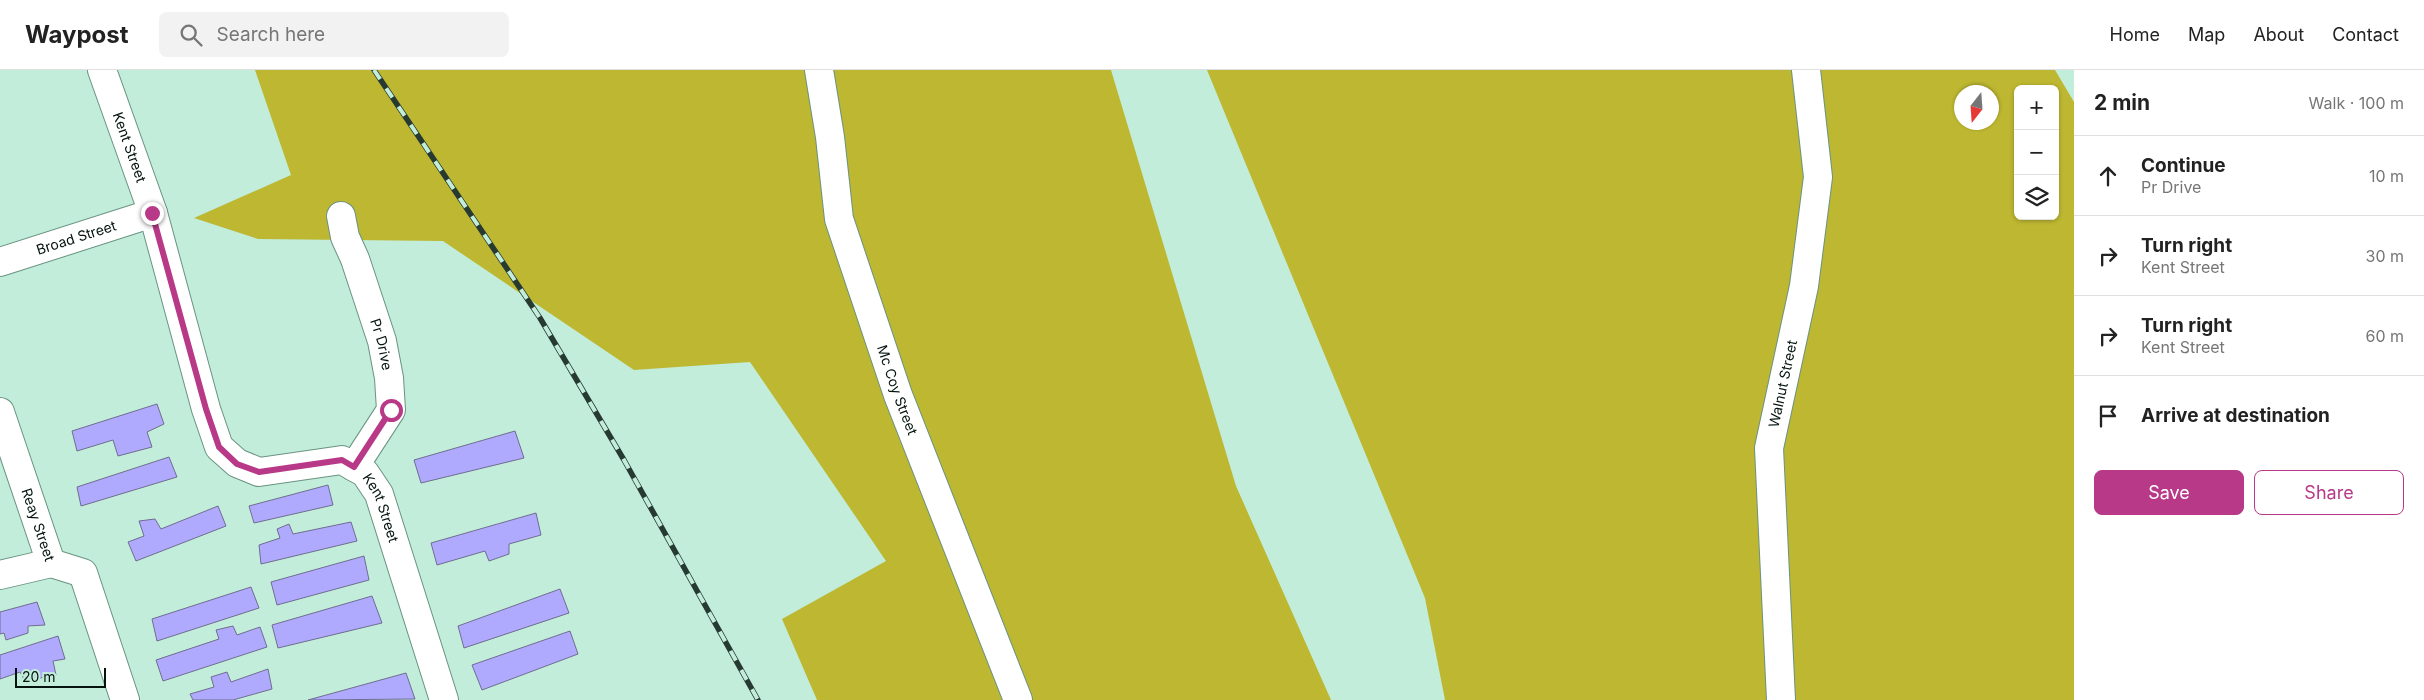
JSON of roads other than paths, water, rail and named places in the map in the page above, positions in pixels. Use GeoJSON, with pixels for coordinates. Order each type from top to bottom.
{"type":"FeatureCollection","features":[{"type":"Feature","properties":{"kind":"street","name":"Kent Street"},"geometry":{"type":"LineString","coordinates":[[102,70],[152,213],[206,409],[219,447],[237,464],[259,472],[342,460],[364,473],[379,494],[444,700]]}},
{"type":"Feature","properties":{"kind":"street","name":"Mc Coy Street"},"geometry":{"type":"LineString","coordinates":[[819,70],[830,137],[839,219],[898,395],[1018,700]]}},
{"type":"Feature","properties":{"kind":"street","name":"Walnut Street"},"geometry":{"type":"LineString","coordinates":[[1781,700],[1769,448],[1804,286],[1818,177],[1806,70]]}},
{"type":"Feature","properties":{"kind":"street","name":"Broad Street"},"geometry":{"type":"LineString","coordinates":[[0,262],[152,213]]}},
{"type":"Feature","properties":{"kind":"street","name":"Pr Drive"},"geometry":{"type":"LineString","coordinates":[[341,216],[345,237],[355,259],[382,342],[389,378],[391,410],[354,467]]}},
{"type":"Feature","properties":{"kind":"street","name":"Reay Street"},"geometry":{"type":"LineString","coordinates":[[0,412],[51,563],[83,573],[125,700]]}},
{"type":"Feature","properties":{"kind":"street"},"geometry":{"type":"LineString","coordinates":[[0,575],[51,563]]}},
{"type":"Feature","properties":{"kind":"railway"},"geometry":{"type":"LineString","coordinates":[[374,70],[540,318],[624,460],[758,700]]}}]}
